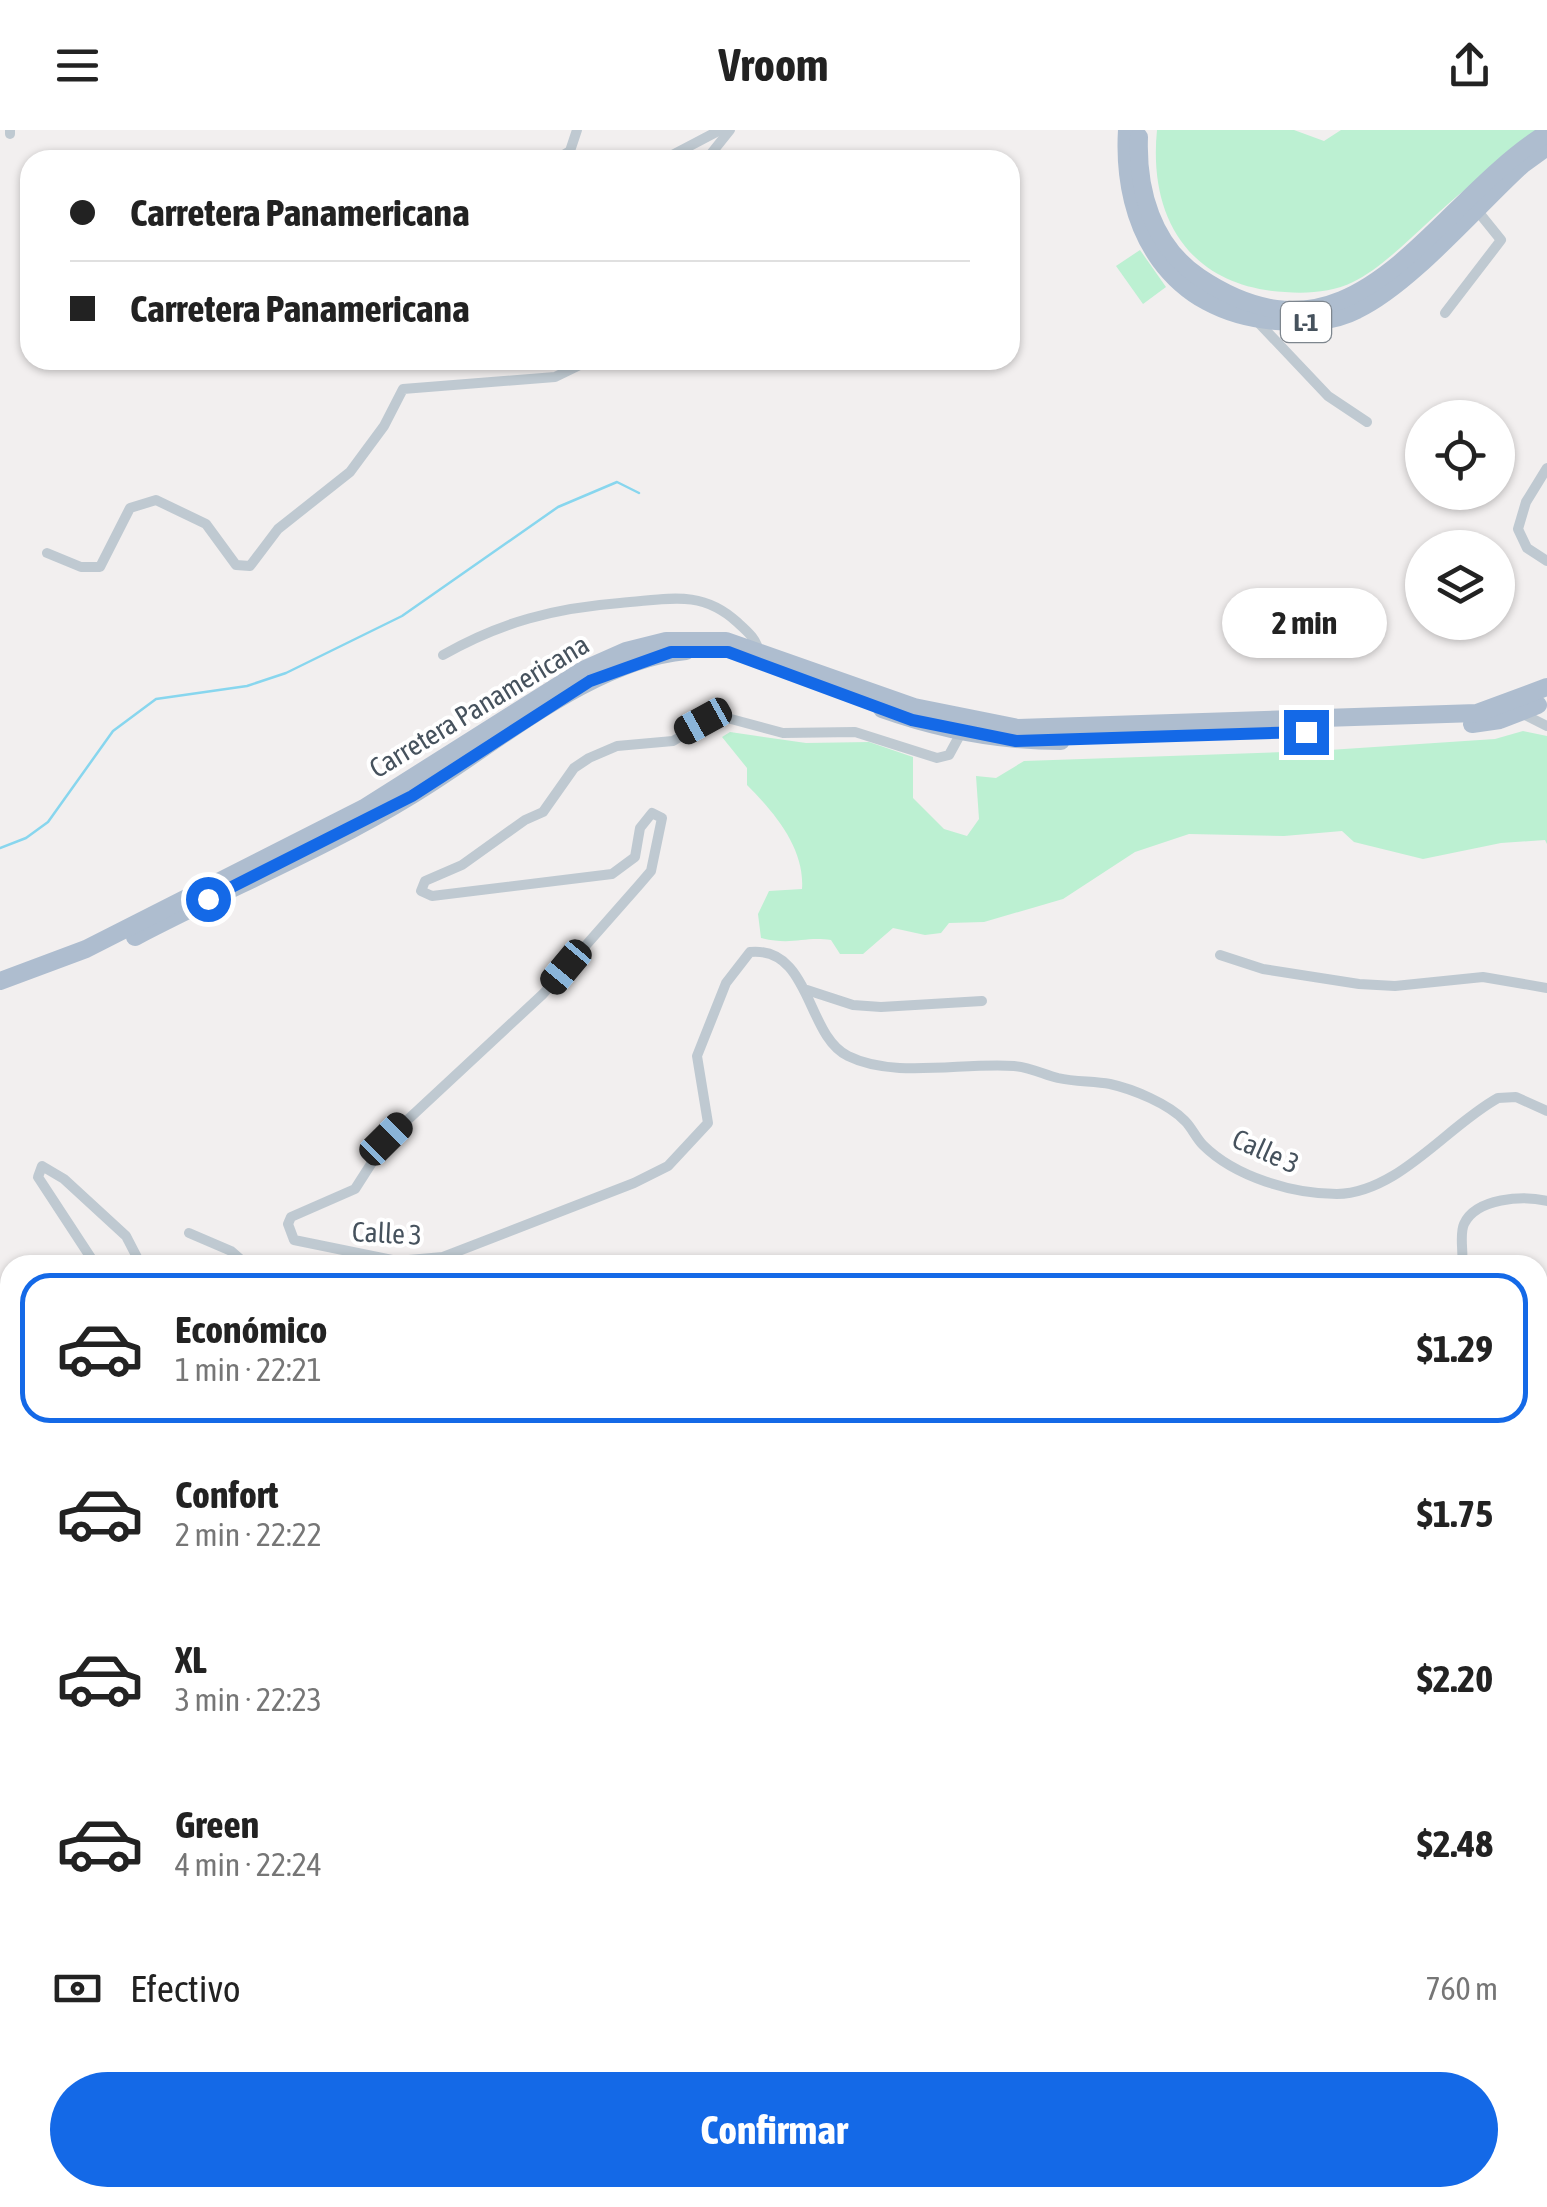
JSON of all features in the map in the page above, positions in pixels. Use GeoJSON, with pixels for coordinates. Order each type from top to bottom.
{"type":"FeatureCollection","features":[{"type":"Feature","properties":{"kind":"main road","name":"L-1"},"geometry":{"type":"LineString","coordinates":[[1127,130],[1129,198],[1160,260],[1200,298],[1219,310],[1255,320],[1315,322],[1360,309],[1380,298],[1547,147]]}},
{"type":"Feature","properties":{"kind":"main road","name":"L-1"},"geometry":{"type":"LineString","coordinates":[[1139,130],[1139,180],[1148,212],[1174,253],[1190,270],[1229,296],[1298,312],[1344,303],[1374,285],[1515,153],[1547,133]]}},
{"type":"Feature","properties":{"kind":"main road","name":"Carretera Panamericana"},"geometry":{"type":"LineString","coordinates":[[0,981],[86,949],[202,886],[364,808],[584,670],[626,651],[694,638],[726,641],[914,707],[1018,728],[1477,713],[1547,687]]}},
{"type":"Feature","properties":{"kind":"main road","name":"Carretera Panamericana"},"geometry":{"type":"LineString","coordinates":[[0,993],[92,959],[369,819],[590,681],[671,652],[728,652],[912,720],[961,733],[1016,741],[1478,724],[1547,700]]}},
{"type":"Feature","properties":{"kind":"street"},"geometry":{"type":"LineString","coordinates":[[682,150],[720,130]]}},
{"type":"Feature","properties":{"kind":"street"},"geometry":{"type":"LineString","coordinates":[[714,150],[730,130]]}},
{"type":"Feature","properties":{"kind":"street"},"geometry":{"type":"LineString","coordinates":[[1445,314],[1501,240],[1476,208]]}},
{"type":"Feature","properties":{"kind":"street"},"geometry":{"type":"LineString","coordinates":[[1255,320],[1328,396],[1367,422]]}},
{"type":"Feature","properties":{"kind":"street"},"geometry":{"type":"LineString","coordinates":[[47,554],[82,568],[100,567],[130,508],[156,500],[206,524],[236,564],[250,566],[278,529],[350,472],[384,426],[402,389],[555,377],[569,370]]}},
{"type":"Feature","properties":{"kind":"street"},"geometry":{"type":"LineString","coordinates":[[1547,468],[1526,502],[1518,529],[1527,548],[1547,562]]}},
{"type":"Feature","properties":{"kind":"street"},"geometry":{"type":"LineString","coordinates":[[443,655],[510,621],[581,605],[653,596],[706,600],[749,634],[758,653]]}},
{"type":"Feature","properties":{"kind":"street"},"geometry":{"type":"LineString","coordinates":[[1520,712],[1547,726]]}},
{"type":"Feature","properties":{"kind":"street","name":"Calle 3"},"geometry":{"type":"LineString","coordinates":[[350,1255],[314,1247],[291,1234],[291,1217],[355,1189],[386,1139],[543,994],[651,871],[662,818],[652,813],[640,828],[635,857],[612,874],[432,896],[421,891],[425,881],[462,865],[542,812],[574,768],[616,746],[673,741],[710,719],[730,719],[783,733],[855,732],[937,758],[948,754],[961,733]]}},
{"type":"Feature","properties":{"kind":"street","name":"Calle 3"},"geometry":{"type":"LineString","coordinates":[[448,1255],[668,1166],[708,1123],[697,1056],[715,1004],[742,958],[750,952],[769,955],[806,990],[831,1043],[850,1058],[898,1066],[1020,1066],[1059,1078],[1110,1084],[1170,1109],[1183,1118],[1204,1146],[1230,1163],[1294,1190],[1339,1194],[1378,1182],[1498,1098],[1516,1097],[1547,1111]]}},
{"type":"Feature","properties":{"kind":"street"},"geometry":{"type":"LineString","coordinates":[[1220,954],[1264,968],[1359,984],[1395,986],[1484,977],[1547,988]]}},
{"type":"Feature","properties":{"kind":"street"},"geometry":{"type":"LineString","coordinates":[[806,990],[853,1005],[882,1007],[982,1001]]}},
{"type":"Feature","properties":{"kind":"street"},"geometry":{"type":"LineString","coordinates":[[86,1255],[38,1177],[42,1166],[64,1179],[126,1236],[135,1255]]}},
{"type":"Feature","properties":{"kind":"street"},"geometry":{"type":"LineString","coordinates":[[1462,1255],[1462,1226],[1472,1215],[1512,1198],[1547,1201]]}},
{"type":"Feature","properties":{"kind":"street"},"geometry":{"type":"LineString","coordinates":[[189,1233],[235,1255]]}},
{"type":"Feature","properties":{"kind":"green space"},"geometry":{"type":"Polygon","coordinates":[[[1157,130],[1294,130],[1324,141],[1341,130],[1547,130],[1466,189],[1367,274],[1337,288],[1302,293],[1252,287],[1224,277],[1182,243],[1160,193],[1157,130]]]}},
{"type":"Feature","properties":{"kind":"green space"},"geometry":{"type":"Polygon","coordinates":[[[1140,250],[1166,287],[1143,304],[1116,266],[1140,250]]]}},
{"type":"Feature","properties":{"kind":"green space"},"geometry":{"type":"Polygon","coordinates":[[[1523,731],[1547,736],[1547,844],[1545,840],[1501,843],[1423,859],[1354,842],[1342,831],[1284,836],[1189,834],[1135,852],[1063,899],[984,922],[949,923],[941,933],[925,935],[893,928],[863,954],[840,954],[831,940],[761,938],[758,914],[769,891],[802,889],[802,874],[786,832],[747,785],[747,768],[722,737],[730,732],[806,743],[869,742],[913,757],[913,798],[944,829],[967,836],[979,819],[976,776],[996,778],[1024,761],[1314,751],[1495,739],[1523,731]]]}},
{"type":"Feature","properties":{"kind":"waterway"},"geometry":{"type":"LineString","coordinates":[[0,848],[26,838],[48,822],[113,731],[156,699],[247,686],[286,673],[402,616],[558,507],[617,482],[639,493]]}},
{"type":"Feature","properties":{"kind":"route"},"geometry":{"type":"LineString","coordinates":[[208,899],[412,796],[590,681],[671,652],[728,652],[912,720],[961,733],[1016,741],[1306,732]]}}]}
